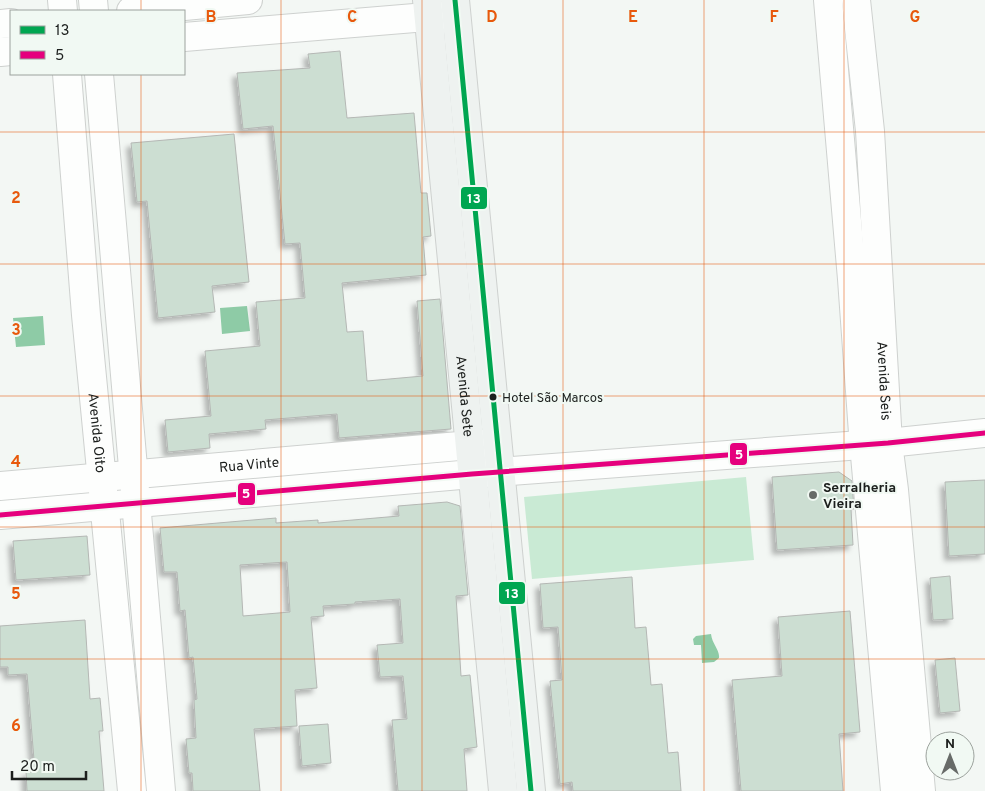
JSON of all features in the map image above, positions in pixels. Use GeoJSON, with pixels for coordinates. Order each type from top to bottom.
{"type":"FeatureCollection","features":[{"type":"Feature","properties":{"kind":"street"},"geometry":{"type":"LineString","coordinates":[[142,10],[248,0]]}},
{"type":"Feature","properties":{"kind":"street","name":"Avenida Seis"},"geometry":{"type":"LineString","coordinates":[[828,0],[851,269],[876,443],[894,490],[921,791]]}},
{"type":"Feature","properties":{"kind":"street","name":"Avenida Seis"},"geometry":{"type":"LineString","coordinates":[[856,0],[870,131],[876,443],[895,791]]}},
{"type":"Feature","properties":{"kind":"street"},"geometry":{"type":"LineString","coordinates":[[185,37],[428,8],[456,7]]}},
{"type":"Feature","properties":{"kind":"street","name":"Avenida Sete"},"geometry":{"type":"LineString","coordinates":[[456,7],[531,791]]}},
{"type":"Feature","properties":{"kind":"street","name":"Avenida Sete"},"geometry":{"type":"LineString","coordinates":[[428,8],[503,791]]}},
{"type":"Feature","properties":{"kind":"street","name":"Avenida Oito"},"geometry":{"type":"LineString","coordinates":[[67,75],[86,315],[132,791]]}},
{"type":"Feature","properties":{"kind":"street"},"geometry":{"type":"LineString","coordinates":[[100,75],[161,791]]}},
{"type":"Feature","properties":{"kind":"street"},"geometry":{"type":"LineString","coordinates":[[0,515],[472,474],[985,433]]}},
{"type":"Feature","properties":{"kind":"street","name":"Rua Vinte"},"geometry":{"type":"LineString","coordinates":[[0,486],[498,442]]}},
{"type":"Feature","properties":{"kind":"shaded area"},"geometry":{"type":"Polygon","coordinates":[[[247,306],[250,331],[222,334],[220,308],[247,306]]]}},
{"type":"Feature","properties":{"kind":"shaded area"},"geometry":{"type":"Polygon","coordinates":[[[43,316],[45,345],[16,347],[13,318],[43,316]]]}},
{"type":"Feature","properties":{"kind":"shaded area"},"geometry":{"type":"Polygon","coordinates":[[[746,477],[754,560],[532,579],[524,497],[746,477]]]}},
{"type":"Feature","properties":{"kind":"shaded area"},"geometry":{"type":"Polygon","coordinates":[[[711,634],[719,658],[714,662],[702,663],[701,645],[694,645],[693,639],[696,636],[711,634]]]}},
{"type":"Feature","properties":{"kind":"building"},"geometry":{"type":"Polygon","coordinates":[[[340,51],[347,118],[414,113],[421,193],[427,193],[431,236],[423,237],[426,275],[342,283],[347,332],[363,331],[367,381],[423,376],[417,301],[440,299],[451,429],[339,438],[337,414],[265,420],[266,429],[209,434],[210,448],[168,452],[165,420],[211,416],[205,351],[260,346],[256,302],[305,298],[300,243],[285,244],[273,126],[243,129],[237,73],[310,68],[308,54],[340,51]]]}},
{"type":"Feature","properties":{"kind":"building"},"geometry":{"type":"Polygon","coordinates":[[[234,134],[249,282],[212,286],[215,312],[158,318],[147,201],[137,202],[131,143],[234,134]]]}},
{"type":"Feature","properties":{"kind":"building"},"geometry":{"type":"Polygon","coordinates":[[[839,472],[852,481],[854,509],[851,509],[853,545],[777,550],[772,477],[839,472]]]}},
{"type":"Feature","properties":{"kind":"building"},"geometry":{"type":"Polygon","coordinates":[[[985,480],[985,554],[949,556],[945,482],[985,480]]]}},
{"type":"Feature","properties":{"kind":"building"},"geometry":{"type":"Polygon","coordinates":[[[447,502],[460,506],[468,595],[456,596],[461,676],[470,675],[477,747],[464,749],[467,791],[398,791],[392,720],[407,719],[403,676],[380,677],[377,645],[403,643],[400,599],[323,606],[324,616],[311,617],[317,688],[295,690],[297,726],[254,729],[260,791],[193,791],[192,773],[189,773],[186,739],[196,738],[194,700],[197,699],[193,657],[189,658],[185,610],[180,611],[177,572],[164,572],[160,528],[276,518],[276,523],[318,520],[318,523],[399,516],[398,506],[447,502]],[[287,562],[240,565],[243,616],[290,612],[287,562]]]}},
{"type":"Feature","properties":{"kind":"building"},"geometry":{"type":"Polygon","coordinates":[[[87,536],[90,575],[16,580],[13,541],[87,536]]]}},
{"type":"Feature","properties":{"kind":"building"},"geometry":{"type":"Polygon","coordinates":[[[950,576],[953,619],[933,620],[930,578],[950,576]]]}},
{"type":"Feature","properties":{"kind":"building"},"geometry":{"type":"Polygon","coordinates":[[[632,577],[635,628],[646,627],[651,685],[662,684],[668,753],[678,752],[681,791],[573,791],[572,782],[560,784],[550,681],[562,680],[558,627],[543,628],[540,584],[632,577]]]}},
{"type":"Feature","properties":{"kind":"building"},"geometry":{"type":"Polygon","coordinates":[[[850,611],[860,732],[839,734],[843,791],[741,791],[732,680],[782,676],[778,617],[850,611]]]}},
{"type":"Feature","properties":{"kind":"building"},"geometry":{"type":"Polygon","coordinates":[[[85,620],[90,699],[100,698],[103,731],[99,731],[104,791],[27,791],[26,772],[35,772],[27,674],[8,675],[8,667],[0,667],[0,626],[85,620]]]}},
{"type":"Feature","properties":{"kind":"building"},"geometry":{"type":"Polygon","coordinates":[[[955,658],[960,711],[940,713],[935,660],[955,658]]]}},
{"type":"Feature","properties":{"kind":"building"},"geometry":{"type":"Polygon","coordinates":[[[328,724],[331,763],[302,766],[299,726],[328,724]]]}},
{"type":"Feature","properties":{"kind":"transit line","name":"13"},"geometry":{"type":"LineString","coordinates":[[455,0],[531,791]]}},
{"type":"Feature","properties":{"kind":"transit line","name":"5"},"geometry":{"type":"LineString","coordinates":[[0,515],[472,474],[888,443],[985,433]]}},
{"type":"Feature","properties":{"kind":"place","name":"Hotel São Marcos"},"geometry":{"type":"Point","coordinates":[493,397]}},
{"type":"Feature","properties":{"kind":"place","name":"Serralheria Vieira"},"geometry":{"type":"Point","coordinates":[813,495]}}]}
